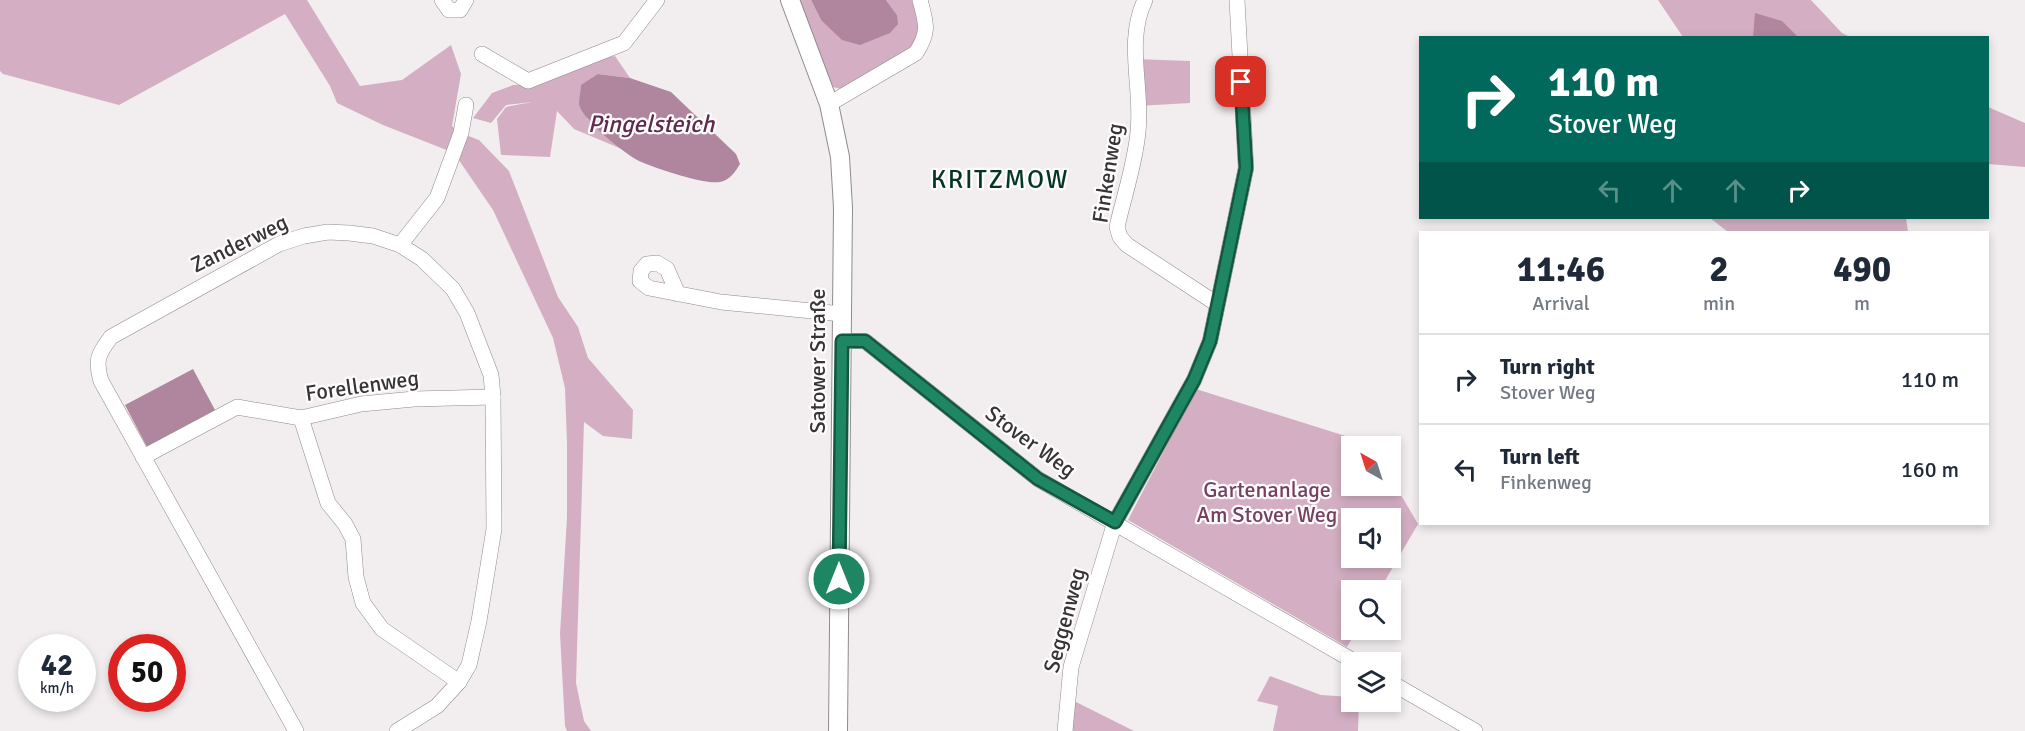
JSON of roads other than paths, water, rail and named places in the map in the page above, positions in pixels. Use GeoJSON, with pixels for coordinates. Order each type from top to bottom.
{"type":"FeatureCollection","features":[{"type":"Feature","properties":{"kind":"main road","name":"Satower Straße"},"geometry":{"type":"LineString","coordinates":[[790,0],[829,104],[840,166],[843,208],[838,731]]}},
{"type":"Feature","properties":{"kind":"street"},"geometry":{"type":"LineString","coordinates":[[442,0],[449,10],[460,10],[467,2],[466,0]]}},
{"type":"Feature","properties":{"kind":"street"},"geometry":{"type":"LineString","coordinates":[[482,54],[528,81],[624,43],[657,0]]}},
{"type":"Feature","properties":{"kind":"street"},"geometry":{"type":"LineString","coordinates":[[829,104],[916,53],[924,40],[926,23],[920,0]]}},
{"type":"Feature","properties":{"kind":"street","name":"Finkenweg"},"geometry":{"type":"LineString","coordinates":[[1145,0],[1136,28],[1138,132],[1117,227],[1126,245],[1217,304]]}},
{"type":"Feature","properties":{"kind":"street"},"geometry":{"type":"LineString","coordinates":[[1115,522],[1194,380],[1210,341],[1246,168],[1237,0]]}},
{"type":"Feature","properties":{"kind":"street"},"geometry":{"type":"LineString","coordinates":[[399,245],[437,198],[461,133],[466,105]]}},
{"type":"Feature","properties":{"kind":"street","name":"Zanderweg"},"geometry":{"type":"LineString","coordinates":[[296,731],[101,381],[97,368],[99,353],[111,337],[279,244],[304,236],[328,232],[374,236],[399,245],[422,259],[453,289],[467,313],[491,375],[494,529],[469,666],[459,682],[437,706],[397,731]]}},
{"type":"Feature","properties":{"kind":"street"},"geometry":{"type":"LineString","coordinates":[[678,294],[721,302],[842,314]]}},
{"type":"Feature","properties":{"kind":"street","name":"Stover Weg"},"geometry":{"type":"LineString","coordinates":[[842,341],[865,341],[1038,479],[1341,654]]}},
{"type":"Feature","properties":{"kind":"street","name":"Forellenweg"},"geometry":{"type":"LineString","coordinates":[[144,457],[237,407],[301,418],[361,404],[414,399],[493,397]]}},
{"type":"Feature","properties":{"kind":"street"},"geometry":{"type":"LineString","coordinates":[[301,418],[328,503],[345,524],[353,539],[356,577],[363,603],[382,629],[459,682]]}},
{"type":"Feature","properties":{"kind":"street","name":"Seggenweg"},"geometry":{"type":"LineString","coordinates":[[1065,731],[1071,667],[1115,522]]}},
{"type":"Feature","properties":{"kind":"street"},"geometry":{"type":"LineString","coordinates":[[1401,688],[1475,731]]}},
{"type":"Feature","properties":{"kind":"water"},"geometry":{"type":"Polygon","coordinates":[[[811,0],[886,0],[897,15],[898,24],[890,33],[860,45],[842,40],[821,20],[811,0]]]}},
{"type":"Feature","properties":{"kind":"water"},"geometry":{"type":"Polygon","coordinates":[[[1755,13],[1782,21],[1797,36],[1753,36],[1755,13]]]}},
{"type":"Feature","properties":{"kind":"water","name":"Pingelsteich"},"geometry":{"type":"Polygon","coordinates":[[[598,74],[630,78],[671,92],[736,154],[740,164],[727,179],[713,182],[667,172],[632,157],[595,127],[579,104],[581,85],[598,74]]]}},
{"type":"Feature","properties":{"kind":"water"},"geometry":{"type":"Polygon","coordinates":[[[193,369],[215,410],[147,447],[125,405],[193,369]]]}},
{"type":"Feature","properties":{"kind":"district","name":"KRITZMOW"},"geometry":{"type":"Point","coordinates":[1000,179]}},
{"type":"Feature","properties":{"kind":"park label","name":"Gartenanlage Am Stover Weg"},"geometry":{"type":"Point","coordinates":[1267,502]}}]}
